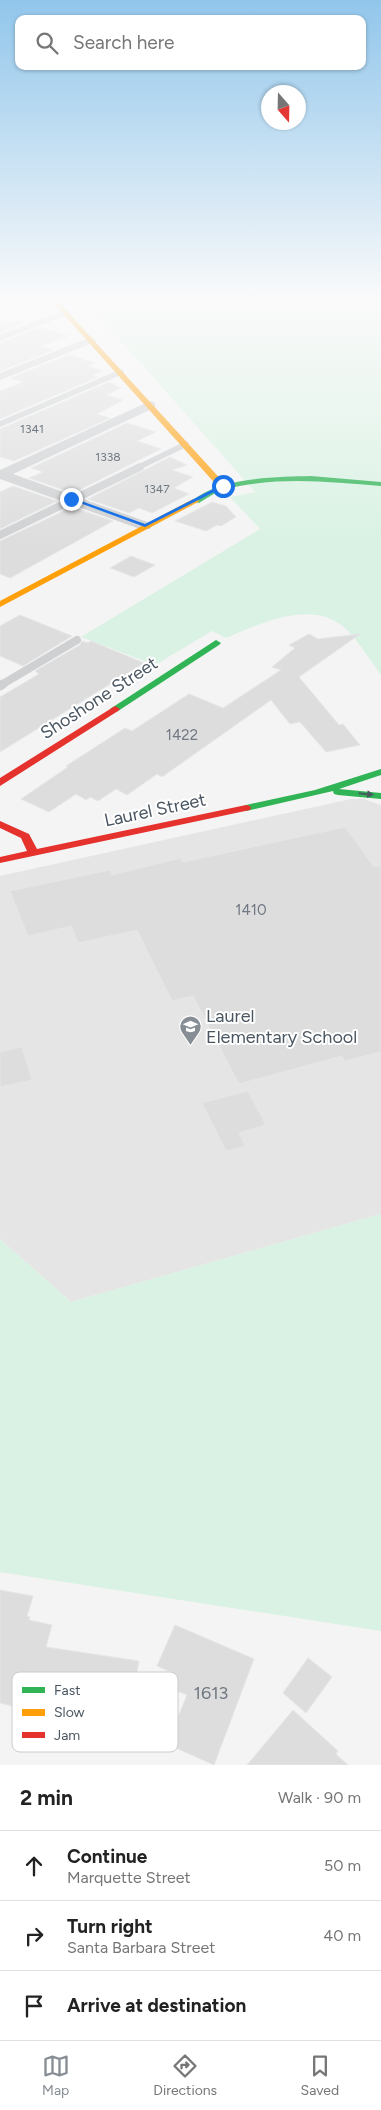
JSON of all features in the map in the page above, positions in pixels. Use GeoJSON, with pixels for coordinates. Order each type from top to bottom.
{"type":"FeatureCollection","features":[{"type":"Feature","properties":{"kind":"street"},"geometry":{"type":"LineString","coordinates":[[127,379],[223,486]]}},
{"type":"Feature","properties":{"kind":"street"},"geometry":{"type":"LineString","coordinates":[[0,474],[150,405]]}},
{"type":"Feature","properties":{"kind":"street"},"geometry":{"type":"LineString","coordinates":[[0,474],[145,526]]}},
{"type":"Feature","properties":{"kind":"street"},"geometry":{"type":"LineString","coordinates":[[0,604],[223,486],[280,479],[311,478],[381,484]]}},
{"type":"Feature","properties":{"kind":"street","name":"Shoshone Street"},"geometry":{"type":"LineString","coordinates":[[0,783],[216,643]]}},
{"type":"Feature","properties":{"kind":"street"},"geometry":{"type":"LineString","coordinates":[[316,793],[381,772]]}},
{"type":"Feature","properties":{"kind":"street"},"geometry":{"type":"LineString","coordinates":[[316,793],[349,792],[381,796]]}},
{"type":"Feature","properties":{"kind":"street","name":"Laurel Street"},"geometry":{"type":"LineString","coordinates":[[3,859],[316,793]]}},
{"type":"Feature","properties":{"kind":"street"},"geometry":{"type":"LineString","coordinates":[[0,824],[24,836],[33,853]]}},
{"type":"Feature","properties":{"kind":"street"},"geometry":{"type":"LineString","coordinates":[[0,846],[3,859]]}},
{"type":"Feature","properties":{"kind":"lane"},"geometry":{"type":"LineString","coordinates":[[0,424],[104,379]]}},
{"type":"Feature","properties":{"kind":"lane"},"geometry":{"type":"LineString","coordinates":[[0,535],[186,444]]}},
{"type":"Feature","properties":{"kind":"lane"},"geometry":{"type":"LineString","coordinates":[[0,686],[77,640]]}},
{"type":"Feature","properties":{"kind":"shaded area","name":"Laurel Elementary School"},"geometry":{"type":"Polygon","coordinates":[[[351,799],[364,799],[381,805],[381,1214],[71,1302],[0,1239],[0,876],[351,799]]]}},
{"type":"Feature","properties":{"kind":"green space"},"geometry":{"type":"Polygon","coordinates":[[[155,379],[381,379],[381,675],[346,629],[333,620],[318,615],[303,614],[271,620],[226,638],[212,631],[155,665],[81,637],[260,529],[230,497],[255,492],[155,379]]]}},
{"type":"Feature","properties":{"kind":"green space"},"geometry":{"type":"Polygon","coordinates":[[[381,1214],[381,1631],[0,1572],[0,1239],[71,1302],[381,1214]]]}},
{"type":"Feature","properties":{"kind":"building"},"geometry":{"type":"Polygon","coordinates":[[[14,379],[92,379],[0,419],[0,391],[23,382],[14,379]]]}},
{"type":"Feature","properties":{"kind":"building"},"geometry":{"type":"Polygon","coordinates":[[[109,382],[121,388],[106,395],[123,400],[97,414],[110,418],[14,461],[0,457],[0,429],[109,382]]]}},
{"type":"Feature","properties":{"kind":"building"},"geometry":{"type":"Polygon","coordinates":[[[127,423],[156,432],[137,441],[161,449],[73,493],[29,478],[43,472],[31,468],[127,423]]]}},
{"type":"Feature","properties":{"kind":"building"},"geometry":{"type":"Polygon","coordinates":[[[170,457],[187,465],[172,470],[193,477],[174,488],[189,494],[152,513],[139,508],[129,513],[88,499],[170,457]]]}},
{"type":"Feature","properties":{"kind":"building"},"geometry":{"type":"Polygon","coordinates":[[[13,486],[57,501],[0,529],[0,492],[13,486]]]}},
{"type":"Feature","properties":{"kind":"building"},"geometry":{"type":"Polygon","coordinates":[[[212,502],[226,506],[236,517],[221,526],[217,525],[206,531],[175,521],[212,502]]]}},
{"type":"Feature","properties":{"kind":"building"},"geometry":{"type":"Polygon","coordinates":[[[72,507],[113,521],[10,578],[0,574],[0,541],[72,507]]]}},
{"type":"Feature","properties":{"kind":"building"},"geometry":{"type":"Polygon","coordinates":[[[131,556],[155,565],[134,577],[110,568],[131,556]]]}},
{"type":"Feature","properties":{"kind":"building"},"geometry":{"type":"Polygon","coordinates":[[[20,615],[72,636],[23,666],[0,656],[0,626],[20,615]]]}},
{"type":"Feature","properties":{"kind":"building"},"geometry":{"type":"Polygon","coordinates":[[[309,634],[318,639],[360,634],[299,677],[339,725],[343,724],[360,745],[326,752],[300,722],[290,724],[271,700],[162,777],[157,774],[127,795],[116,789],[98,801],[90,797],[86,800],[76,794],[49,812],[21,799],[68,767],[66,766],[125,728],[132,731],[189,694],[223,708],[281,670],[272,667],[295,648],[289,645],[309,634]]]}},
{"type":"Feature","properties":{"kind":"building"},"geometry":{"type":"Polygon","coordinates":[[[82,641],[88,643],[91,641],[144,663],[0,752],[0,697],[39,674],[35,671],[80,645],[82,641]]]}},
{"type":"Feature","properties":{"kind":"building"},"geometry":{"type":"Polygon","coordinates":[[[345,827],[374,867],[381,865],[381,1052],[345,1061],[342,1056],[239,1084],[193,996],[172,1001],[137,930],[78,943],[71,926],[28,936],[10,891],[110,870],[112,875],[181,858],[183,862],[345,827]]]}},
{"type":"Feature","properties":{"kind":"building"},"geometry":{"type":"Polygon","coordinates":[[[22,1047],[32,1080],[0,1087],[0,1052],[22,1047]]]}},
{"type":"Feature","properties":{"kind":"building"},"geometry":{"type":"Polygon","coordinates":[[[248,1091],[266,1125],[239,1133],[245,1146],[226,1151],[202,1103],[248,1091]]]}},
{"type":"Feature","properties":{"kind":"building"},"geometry":{"type":"Polygon","coordinates":[[[0,1590],[33,1596],[27,1616],[30,1617],[29,1620],[52,1625],[46,1647],[139,1661],[137,1672],[12,1672],[12,1706],[0,1703],[0,1590]]]}},
{"type":"Feature","properties":{"kind":"building"},"geometry":{"type":"Polygon","coordinates":[[[175,1625],[254,1659],[214,1765],[178,1749],[178,1717],[187,1695],[178,1691],[178,1672],[170,1672],[157,1666],[175,1625]]]}},
{"type":"Feature","properties":{"kind":"building"},"geometry":{"type":"Polygon","coordinates":[[[308,1658],[332,1677],[306,1713],[283,1693],[308,1658]]]}},
{"type":"Feature","properties":{"kind":"building"},"geometry":{"type":"Polygon","coordinates":[[[293,1710],[338,1751],[336,1754],[348,1765],[247,1765],[293,1710]]]}},
{"type":"Feature","properties":{"kind":"traffic: fast"},"geometry":{"type":"LineString","coordinates":[[196,501],[223,487],[280,479],[311,478],[381,484]]}},
{"type":"Feature","properties":{"kind":"traffic: fast"},"geometry":{"type":"LineString","coordinates":[[115,709],[216,643]]}},
{"type":"Feature","properties":{"kind":"traffic: fast"},"geometry":{"type":"LineString","coordinates":[[246,808],[317,793],[381,772]]}},
{"type":"Feature","properties":{"kind":"traffic: fast"},"geometry":{"type":"LineString","coordinates":[[338,792],[381,796]]}},
{"type":"Feature","properties":{"kind":"traffic: slow"},"geometry":{"type":"LineString","coordinates":[[126,379],[223,487]]}},
{"type":"Feature","properties":{"kind":"traffic: slow"},"geometry":{"type":"LineString","coordinates":[[0,604],[196,501]]}},
{"type":"Feature","properties":{"kind":"traffic: jam"},"geometry":{"type":"LineString","coordinates":[[0,783],[115,709]]}},
{"type":"Feature","properties":{"kind":"traffic: jam"},"geometry":{"type":"LineString","coordinates":[[0,860],[246,808]]}},
{"type":"Feature","properties":{"kind":"traffic: jam"},"geometry":{"type":"LineString","coordinates":[[0,824],[25,836],[33,853]]}},
{"type":"Feature","properties":{"kind":"place","name":"Laurel Elementary School"},"geometry":{"type":"Point","coordinates":[190,1045]}},
{"type":"Feature","properties":{"kind":"route"},"geometry":{"type":"LineString","coordinates":[[71,499],[145,526],[223,486]]}}]}
